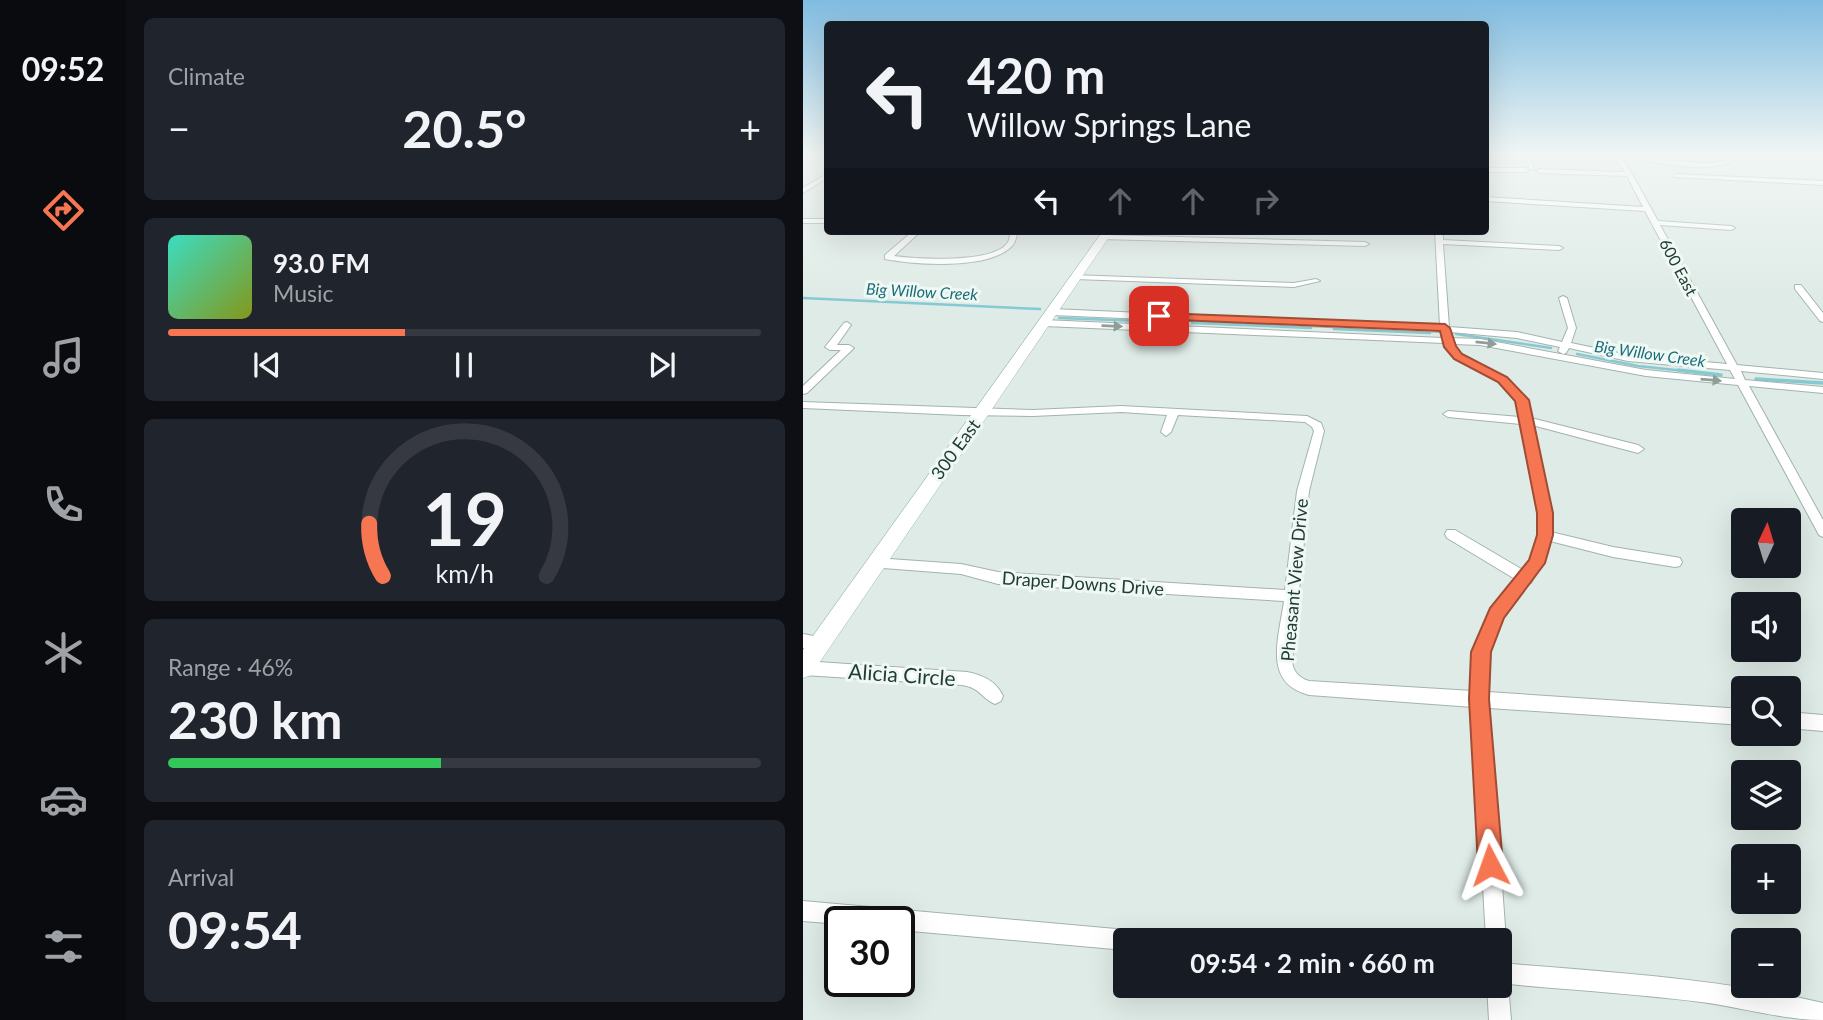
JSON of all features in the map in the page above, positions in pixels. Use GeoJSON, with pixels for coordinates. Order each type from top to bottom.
{"type":"FeatureCollection","features":[{"type":"Feature","properties":{"kind":"main road","name":"300 East"},"geometry":{"type":"LineString","coordinates":[[803,668],[1104,237]]}},
{"type":"Feature","properties":{"kind":"street"},"geometry":{"type":"LineString","coordinates":[[1514,202],[1647,209]]}},
{"type":"Feature","properties":{"kind":"street","name":"600 East"},"geometry":{"type":"LineString","coordinates":[[1643,202],[1823,532]]}},
{"type":"Feature","properties":{"kind":"street"},"geometry":{"type":"LineString","coordinates":[[803,221],[824,221]]}},
{"type":"Feature","properties":{"kind":"street"},"geometry":{"type":"LineString","coordinates":[[1655,223],[1731,229]]}},
{"type":"Feature","properties":{"kind":"street"},"geometry":{"type":"LineString","coordinates":[[913,235],[888,257],[978,259],[1010,246],[1014,235]]}},
{"type":"Feature","properties":{"kind":"street"},"geometry":{"type":"LineString","coordinates":[[1439,235],[1446,334],[1458,357],[1511,386],[1522,400],[1545,513],[1545,535],[1541,553],[1526,579],[1505,601],[1490,627],[1481,652],[1479,699],[1495,928]]}},
{"type":"Feature","properties":{"kind":"street"},"geometry":{"type":"LineString","coordinates":[[1104,237],[1365,244]]}},
{"type":"Feature","properties":{"kind":"street"},"geometry":{"type":"LineString","coordinates":[[1440,242],[1560,248]]}},
{"type":"Feature","properties":{"kind":"street"},"geometry":{"type":"LineString","coordinates":[[1075,277],[1294,285],[1316,281]]}},
{"type":"Feature","properties":{"kind":"street"},"geometry":{"type":"LineString","coordinates":[[1798,286],[1823,318]]}},
{"type":"Feature","properties":{"kind":"street"},"geometry":{"type":"LineString","coordinates":[[1561,357],[1572,328],[1563,298]]}},
{"type":"Feature","properties":{"kind":"street"},"geometry":{"type":"LineString","coordinates":[[1048,318],[1517,335],[1628,358],[1823,376]]}},
{"type":"Feature","properties":{"kind":"street"},"geometry":{"type":"LineString","coordinates":[[803,391],[849,348],[830,347],[847,326]]}},
{"type":"Feature","properties":{"kind":"street"},"geometry":{"type":"LineString","coordinates":[[1446,334],[1625,370],[1823,390]]}},
{"type":"Feature","properties":{"kind":"street","name":"Pheasant View Drive"},"geometry":{"type":"LineString","coordinates":[[803,405],[1033,413],[1111,409],[1298,417],[1317,425],[1319,434],[1303,491],[1284,666],[1287,674],[1299,685],[1309,688],[1731,716]]}},
{"type":"Feature","properties":{"kind":"street"},"geometry":{"type":"LineString","coordinates":[[1166,432],[1174,411]]}},
{"type":"Feature","properties":{"kind":"street"},"geometry":{"type":"LineString","coordinates":[[1448,414],[1527,421],[1638,449]]}},
{"type":"Feature","properties":{"kind":"street"},"geometry":{"type":"LineString","coordinates":[[1451,534],[1526,579]]}},
{"type":"Feature","properties":{"kind":"street"},"geometry":{"type":"LineString","coordinates":[[1545,535],[1613,552],[1675,562]]}},
{"type":"Feature","properties":{"kind":"street","name":"Draper Downs Drive"},"geometry":{"type":"LineString","coordinates":[[875,563],[961,569],[998,578],[1292,596]]}},
{"type":"Feature","properties":{"kind":"street"},"geometry":{"type":"LineString","coordinates":[[803,641],[821,643]]}},
{"type":"Feature","properties":{"kind":"street","name":"Alicia Circle"},"geometry":{"type":"LineString","coordinates":[[803,668],[976,680],[987,686],[995,696]]}},
{"type":"Feature","properties":{"kind":"street"},"geometry":{"type":"LineString","coordinates":[[1801,721],[1823,723]]}},
{"type":"Feature","properties":{"kind":"street"},"geometry":{"type":"LineString","coordinates":[[803,911],[1113,939]]}},
{"type":"Feature","properties":{"kind":"street"},"geometry":{"type":"LineString","coordinates":[[1512,974],[1723,993],[1773,1001],[1823,1014]]}},
{"type":"Feature","properties":{"kind":"street"},"geometry":{"type":"LineString","coordinates":[[1499,998],[1500,1020]]}},
{"type":"Feature","properties":{"kind":"waterway","name":"Big Willow Creek"},"geometry":{"type":"LineString","coordinates":[[803,298],[1040,309]]}},
{"type":"Feature","properties":{"kind":"waterway","name":"Big Willow Creek"},"geometry":{"type":"LineString","coordinates":[[1059,318],[1169,322]]}},
{"type":"Feature","properties":{"kind":"waterway","name":"Big Willow Creek"},"geometry":{"type":"LineString","coordinates":[[1192,323],[1311,328]]}},
{"type":"Feature","properties":{"kind":"waterway","name":"Big Willow Creek"},"geometry":{"type":"LineString","coordinates":[[1334,329],[1430,333]]}},
{"type":"Feature","properties":{"kind":"waterway","name":"Big Willow Creek"},"geometry":{"type":"LineString","coordinates":[[1456,334],[1551,348]]}},
{"type":"Feature","properties":{"kind":"waterway","name":"Big Willow Creek"},"geometry":{"type":"LineString","coordinates":[[1577,354],[1638,366],[1694,372]]}},
{"type":"Feature","properties":{"kind":"waterway","name":"Big Willow Creek"},"geometry":{"type":"LineString","coordinates":[[1678,370],[1721,375]]}},
{"type":"Feature","properties":{"kind":"waterway","name":"Big Willow Creek"},"geometry":{"type":"LineString","coordinates":[[1756,379],[1823,383]]}},
{"type":"Feature","properties":{"kind":"route"},"geometry":{"type":"LineString","coordinates":[[1159,316],[1445,328],[1450,347],[1458,357],[1503,380],[1518,393],[1525,407],[1546,525],[1541,553],[1536,563],[1497,613],[1481,652],[1479,699],[1490,865]]}}]}
